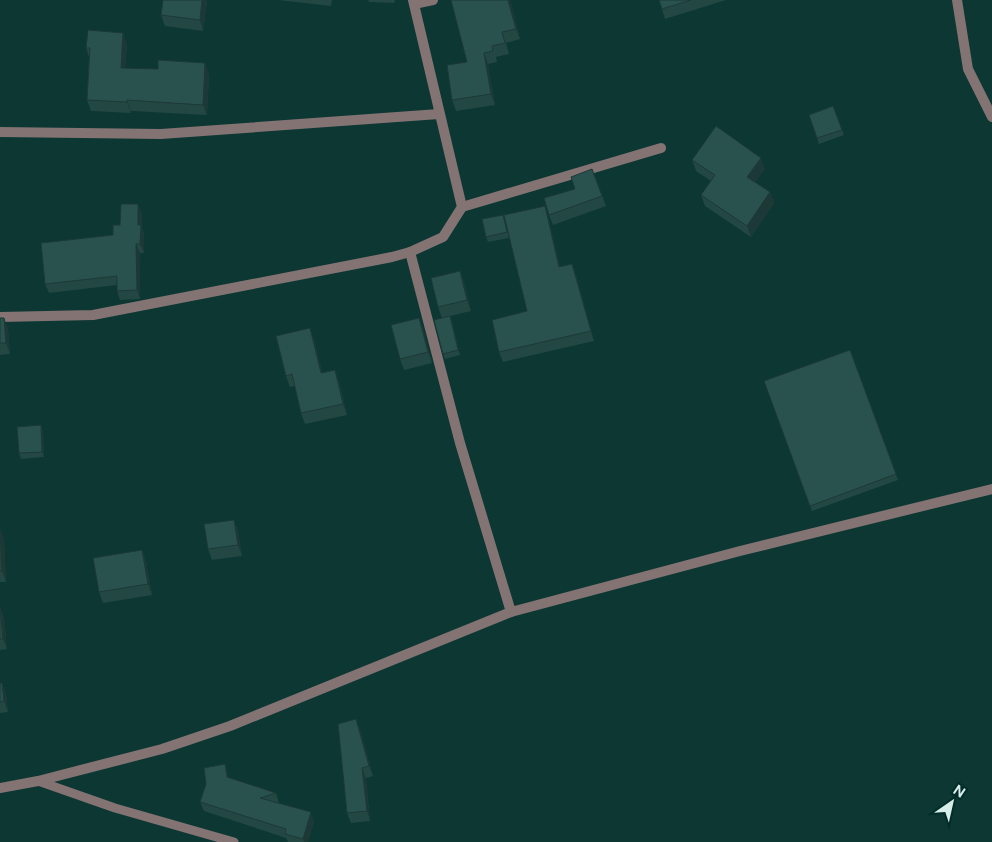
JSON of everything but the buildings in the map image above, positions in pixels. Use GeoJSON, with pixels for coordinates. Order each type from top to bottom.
{"type":"FeatureCollection","features":[{"type":"Feature","properties":{"kind":"street"},"geometry":{"type":"LineString","coordinates":[[433,0],[414,2],[462,207]]}},
{"type":"Feature","properties":{"kind":"street"},"geometry":{"type":"LineString","coordinates":[[957,0],[968,68],[992,117]]}},
{"type":"Feature","properties":{"kind":"street"},"geometry":{"type":"LineString","coordinates":[[0,132],[161,134],[439,114]]}},
{"type":"Feature","properties":{"kind":"street"},"geometry":{"type":"LineString","coordinates":[[0,317],[93,315],[392,257],[410,252],[443,237],[462,207],[661,148]]}},
{"type":"Feature","properties":{"kind":"street"},"geometry":{"type":"LineString","coordinates":[[410,252],[460,443],[511,612]]}},
{"type":"Feature","properties":{"kind":"street"},"geometry":{"type":"LineString","coordinates":[[0,788],[38,781],[162,749],[230,726],[511,612],[740,551],[992,489]]}},
{"type":"Feature","properties":{"kind":"lane"},"geometry":{"type":"LineString","coordinates":[[38,781],[115,808],[234,842]]}}]}
